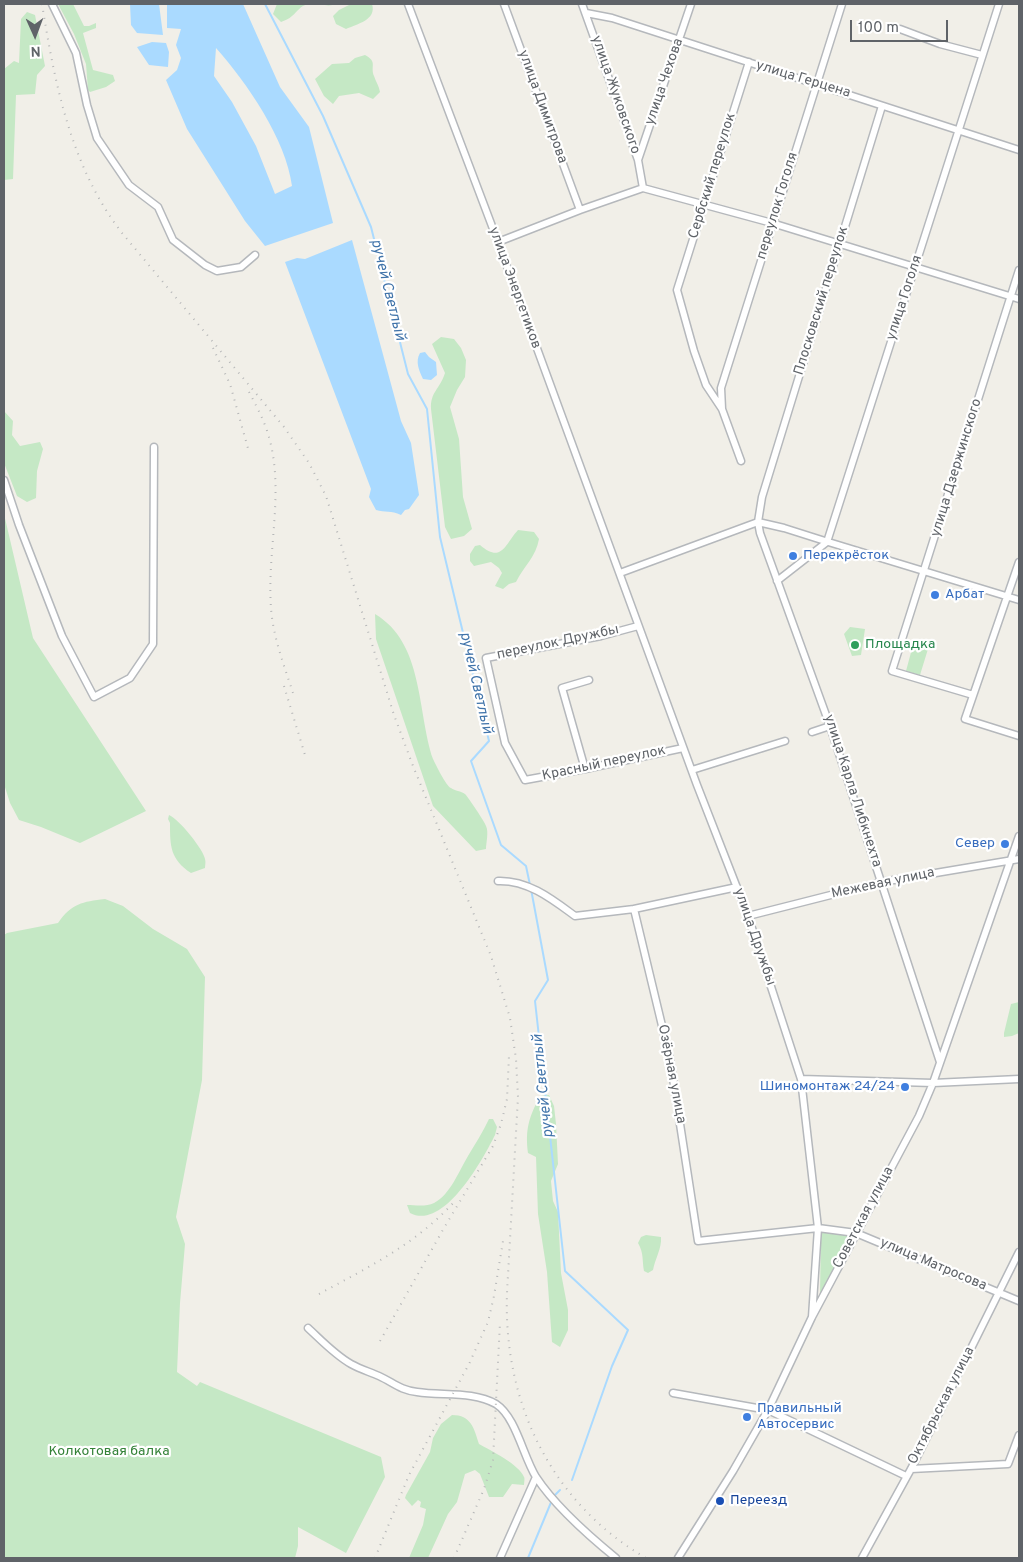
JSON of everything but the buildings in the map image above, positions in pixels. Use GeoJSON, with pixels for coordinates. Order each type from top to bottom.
{"type":"FeatureCollection","features":[{"type":"Feature","properties":{"kind":"street"},"geometry":{"type":"LineString","coordinates":[[52,4],[76,52],[87,105],[97,138],[129,185],[158,207],[173,240],[217,271],[241,266],[254,255]]}},
{"type":"Feature","properties":{"kind":"street","name":"улица Энергетиков"},"geometry":{"type":"LineString","coordinates":[[408,4],[620,573]]}},
{"type":"Feature","properties":{"kind":"street","name":"улица Димитрова"},"geometry":{"type":"LineString","coordinates":[[504,4],[580,210]]}},
{"type":"Feature","properties":{"kind":"street","name":"улица Жуковского"},"geometry":{"type":"LineString","coordinates":[[582,4],[638,160],[643,188]]}},
{"type":"Feature","properties":{"kind":"street","name":"улица Чехова"},"geometry":{"type":"LineString","coordinates":[[638,160],[691,4]]}},
{"type":"Feature","properties":{"kind":"street","name":"переулок Гоголя"},"geometry":{"type":"LineString","coordinates":[[722,409],[721,388],[842,4]]}},
{"type":"Feature","properties":{"kind":"street","name":"улица Гоголя"},"geometry":{"type":"LineString","coordinates":[[828,542],[999,4]]}},
{"type":"Feature","properties":{"kind":"street","name":"улица Герцена"},"geometry":{"type":"LineString","coordinates":[[586,13],[612,18],[1019,150]]}},
{"type":"Feature","properties":{"kind":"street"},"geometry":{"type":"LineString","coordinates":[[900,29],[940,44],[982,55]]}},
{"type":"Feature","properties":{"kind":"street","name":"Сербский переулок"},"geometry":{"type":"LineString","coordinates":[[722,409],[706,385],[694,351],[677,290],[749,62]]}},
{"type":"Feature","properties":{"kind":"street","name":"Плосковский переулок"},"geometry":{"type":"LineString","coordinates":[[758,522],[762,496],[882,106]]}},
{"type":"Feature","properties":{"kind":"street"},"geometry":{"type":"LineString","coordinates":[[498,242],[643,188],[772,223],[1019,299]]}},
{"type":"Feature","properties":{"kind":"street","name":"улица Дзержинского"},"geometry":{"type":"LineString","coordinates":[[973,695],[892,671],[925,572],[1019,270]]}},
{"type":"Feature","properties":{"kind":"street"},"geometry":{"type":"LineString","coordinates":[[722,409],[740,461]]}},
{"type":"Feature","properties":{"kind":"street"},"geometry":{"type":"LineString","coordinates":[[4,480],[19,525],[62,636],[94,696],[130,678],[153,644],[154,447]]}},
{"type":"Feature","properties":{"kind":"street"},"geometry":{"type":"LineString","coordinates":[[620,573],[758,522],[770,524],[1019,600]]}},
{"type":"Feature","properties":{"kind":"street","name":"улица Карла Либкнехта"},"geometry":{"type":"LineString","coordinates":[[758,522],[777,581],[830,726],[940,1062]]}},
{"type":"Feature","properties":{"kind":"street"},"geometry":{"type":"LineString","coordinates":[[777,581],[828,542]]}},
{"type":"Feature","properties":{"kind":"street"},"geometry":{"type":"LineString","coordinates":[[1019,562],[965,719],[1019,736]]}},
{"type":"Feature","properties":{"kind":"street","name":"улица Дружбы"},"geometry":{"type":"LineString","coordinates":[[620,573],[638,626],[748,916],[800,1079],[818,1228],[812,1316]]}},
{"type":"Feature","properties":{"kind":"street","name":"переулок Дружбы"},"geometry":{"type":"LineString","coordinates":[[525,780],[505,743],[486,658],[601,636],[638,626]]}},
{"type":"Feature","properties":{"kind":"street"},"geometry":{"type":"LineString","coordinates":[[585,770],[562,688],[590,680]]}},
{"type":"Feature","properties":{"kind":"street"},"geometry":{"type":"LineString","coordinates":[[812,732],[830,726]]}},
{"type":"Feature","properties":{"kind":"street"},"geometry":{"type":"LineString","coordinates":[[692,770],[785,741]]}},
{"type":"Feature","properties":{"kind":"street","name":"Красный переулок"},"geometry":{"type":"LineString","coordinates":[[525,780],[585,770],[684,748]]}},
{"type":"Feature","properties":{"kind":"street","name":"Советская улица"},"geometry":{"type":"LineString","coordinates":[[678,1558],[729,1478],[768,1410],[812,1316],[915,1123],[933,1083],[1019,836]]}},
{"type":"Feature","properties":{"kind":"street","name":"Межевая улица"},"geometry":{"type":"LineString","coordinates":[[748,916],[882,882],[1019,859]]}},
{"type":"Feature","properties":{"kind":"street"},"geometry":{"type":"LineString","coordinates":[[498,881],[510,880],[535,890],[552,899],[575,916],[634,909],[737,888]]}},
{"type":"Feature","properties":{"kind":"street","name":"Озёрная улица"},"geometry":{"type":"LineString","coordinates":[[634,909],[670,1059],[698,1241]]}},
{"type":"Feature","properties":{"kind":"street"},"geometry":{"type":"LineString","coordinates":[[800,1079],[933,1083],[1019,1079]]}},
{"type":"Feature","properties":{"kind":"street","name":"улица Матросова"},"geometry":{"type":"LineString","coordinates":[[698,1241],[818,1228],[856,1233],[1019,1301]]}},
{"type":"Feature","properties":{"kind":"street","name":"Октябрьская улица"},"geometry":{"type":"LineString","coordinates":[[862,1558],[910,1469],[1019,1252]]}},
{"type":"Feature","properties":{"kind":"street"},"geometry":{"type":"LineString","coordinates":[[308,1328],[341,1358],[353,1366],[382,1377],[393,1385],[419,1393],[463,1395],[479,1398],[497,1405],[510,1420],[536,1477],[559,1504],[616,1558]]}},
{"type":"Feature","properties":{"kind":"street"},"geometry":{"type":"LineString","coordinates":[[673,1393],[768,1410],[906,1476]]}},
{"type":"Feature","properties":{"kind":"street"},"geometry":{"type":"LineString","coordinates":[[910,1469],[1008,1464],[1019,1435]]}},
{"type":"Feature","properties":{"kind":"street"},"geometry":{"type":"LineString","coordinates":[[500,1558],[536,1477]]}},
{"type":"Feature","properties":{"kind":"green space"},"geometry":{"type":"Polygon","coordinates":[[[58,4],[73,4],[84,26],[96,23],[96,28],[83,33],[93,70],[113,75],[115,81],[106,87],[90,92],[88,90],[86,64],[74,34],[58,4]]]}},
{"type":"Feature","properties":{"kind":"green space"},"geometry":{"type":"Polygon","coordinates":[[[277,4],[308,4],[301,7],[290,18],[281,22],[273,14],[277,4]]]}},
{"type":"Feature","properties":{"kind":"green space"},"geometry":{"type":"Polygon","coordinates":[[[351,4],[372,4],[372,14],[365,21],[346,29],[336,24],[333,16],[339,10],[351,4]]]}},
{"type":"Feature","properties":{"kind":"green space"},"geometry":{"type":"Polygon","coordinates":[[[27,12],[35,15],[45,66],[37,75],[35,94],[16,95],[13,179],[4,180],[4,69],[14,61],[19,63],[21,19],[27,12]]]}},
{"type":"Feature","properties":{"kind":"green space"},"geometry":{"type":"Polygon","coordinates":[[[365,55],[373,62],[373,73],[380,92],[373,99],[359,93],[339,96],[333,104],[324,96],[315,79],[332,64],[349,63],[355,58],[365,55]]]}},
{"type":"Feature","properties":{"kind":"green space"},"geometry":{"type":"Polygon","coordinates":[[[441,337],[454,339],[461,348],[466,360],[465,377],[450,407],[459,439],[463,497],[472,529],[464,536],[451,539],[445,527],[431,409],[432,398],[445,373],[432,344],[441,337]]]}},
{"type":"Feature","properties":{"kind":"green space"},"geometry":{"type":"Polygon","coordinates":[[[4,411],[13,421],[12,435],[20,446],[40,442],[43,449],[37,471],[36,498],[27,502],[17,496],[4,463],[4,411]]]}},
{"type":"Feature","properties":{"kind":"green space"},"geometry":{"type":"Polygon","coordinates":[[[4,514],[33,638],[146,811],[80,843],[19,820],[10,803],[4,784],[4,514]]]}},
{"type":"Feature","properties":{"kind":"green space"},"geometry":{"type":"Polygon","coordinates":[[[518,530],[534,532],[539,539],[533,556],[516,582],[509,584],[503,589],[495,586],[502,573],[499,568],[491,562],[474,566],[470,561],[470,554],[475,546],[480,545],[493,553],[502,550],[518,530]]]}},
{"type":"Feature","properties":{"kind":"green space"},"geometry":{"type":"Polygon","coordinates":[[[375,614],[391,627],[402,642],[411,660],[433,759],[449,786],[465,794],[483,820],[487,831],[486,849],[476,851],[433,806],[376,639],[375,614]]]}},
{"type":"Feature","properties":{"kind":"green space","name":"Площадка"},"geometry":{"type":"Polygon","coordinates":[[[850,627],[865,629],[861,655],[852,656],[844,634],[850,627]]]}},
{"type":"Feature","properties":{"kind":"green space"},"geometry":{"type":"Polygon","coordinates":[[[913,645],[928,649],[920,675],[906,671],[913,645]]]}},
{"type":"Feature","properties":{"kind":"green space"},"geometry":{"type":"Polygon","coordinates":[[[169,815],[196,842],[204,855],[205,868],[191,873],[179,863],[171,845],[169,815]]]}},
{"type":"Feature","properties":{"kind":"green space","name":"Колкотовая балка"},"geometry":{"type":"Polygon","coordinates":[[[105,899],[123,906],[153,929],[187,949],[205,977],[202,1080],[176,1217],[185,1244],[177,1372],[197,1386],[200,1382],[381,1457],[385,1477],[346,1553],[298,1527],[298,1546],[295,1558],[4,1558],[4,935],[58,923],[73,907],[90,901],[105,899]]]}},
{"type":"Feature","properties":{"kind":"green space"},"geometry":{"type":"Polygon","coordinates":[[[1019,1002],[1019,1033],[1004,1037],[1011,1004],[1019,1002]]]}},
{"type":"Feature","properties":{"kind":"green space"},"geometry":{"type":"Polygon","coordinates":[[[549,1095],[554,1106],[558,1164],[551,1181],[553,1201],[558,1212],[561,1273],[568,1310],[568,1330],[560,1347],[552,1342],[547,1272],[538,1214],[536,1157],[528,1153],[527,1145],[529,1123],[533,1110],[540,1096],[549,1095]]]}},
{"type":"Feature","properties":{"kind":"green space"},"geometry":{"type":"Polygon","coordinates":[[[489,1119],[493,1119],[497,1127],[495,1135],[461,1190],[449,1203],[436,1212],[423,1216],[410,1213],[407,1205],[431,1204],[445,1194],[454,1182],[489,1119]]]}},
{"type":"Feature","properties":{"kind":"green space"},"geometry":{"type":"Polygon","coordinates":[[[821,1231],[851,1235],[820,1295],[821,1231]]]}},
{"type":"Feature","properties":{"kind":"green space"},"geometry":{"type":"Polygon","coordinates":[[[646,1235],[661,1237],[653,1270],[648,1273],[644,1271],[642,1254],[638,1243],[641,1237],[646,1235]]]}},
{"type":"Feature","properties":{"kind":"green space"},"geometry":{"type":"Polygon","coordinates":[[[452,1415],[464,1417],[468,1420],[479,1444],[504,1458],[517,1468],[524,1478],[524,1485],[512,1484],[503,1497],[489,1497],[480,1474],[475,1470],[465,1474],[457,1502],[448,1514],[428,1558],[409,1558],[423,1525],[426,1509],[420,1507],[421,1502],[418,1500],[412,1506],[405,1498],[430,1452],[433,1438],[441,1424],[452,1415]]]}},
{"type":"Feature","properties":{"kind":"water"},"geometry":{"type":"Polygon","coordinates":[[[130,4],[159,4],[163,35],[137,33],[131,25],[130,4]]]}},
{"type":"Feature","properties":{"kind":"water"},"geometry":{"type":"Polygon","coordinates":[[[167,4],[243,4],[280,87],[309,127],[333,223],[265,246],[245,221],[187,129],[166,80],[177,70],[181,58],[176,45],[181,29],[167,28],[167,4]],[[216,48],[214,76],[232,102],[256,146],[275,194],[292,186],[282,150],[263,112],[216,48]]]}},
{"type":"Feature","properties":{"kind":"water"},"geometry":{"type":"Polygon","coordinates":[[[152,42],[166,43],[169,52],[168,67],[149,65],[137,47],[152,42]]]}},
{"type":"Feature","properties":{"kind":"water"},"geometry":{"type":"Polygon","coordinates":[[[352,240],[401,421],[411,443],[419,495],[409,509],[405,510],[401,515],[376,510],[369,497],[371,489],[285,262],[297,258],[305,259],[352,240]]]}},
{"type":"Feature","properties":{"kind":"water"},"geometry":{"type":"Polygon","coordinates":[[[425,352],[436,362],[437,375],[431,380],[423,379],[418,366],[420,353],[425,352]]]}},
{"type":"Feature","properties":{"kind":"waterway","name":"ручей Светлый"},"geometry":{"type":"LineString","coordinates":[[265,4],[323,116],[371,227],[408,374],[427,409],[440,537],[489,741],[471,761],[501,845],[526,866],[530,885]]}},
{"type":"Feature","properties":{"kind":"waterway","name":"ручей Светлый"},"geometry":{"type":"LineString","coordinates":[[531,889],[548,980],[535,1001],[565,1271],[628,1330],[612,1366],[572,1480]]}},
{"type":"Feature","properties":{"kind":"waterway","name":"ручей Светлый"},"geometry":{"type":"LineString","coordinates":[[554,1496],[560,1490]]}},
{"type":"Feature","properties":{"kind":"waterway","name":"ручей Светлый"},"geometry":{"type":"LineString","coordinates":[[528,1558],[552,1500]]}},
{"type":"Feature","properties":{"kind":"railway"},"geometry":{"type":"LineString","coordinates":[[42,4],[53,65],[68,124],[78,153],[104,208],[122,233],[284,427],[309,463],[326,496],[394,715],[491,956],[510,1018],[516,1059],[518,1097],[507,1293],[508,1333],[514,1373],[524,1410],[539,1446],[559,1479],[584,1509],[613,1535],[646,1558]]}},
{"type":"Feature","properties":{"kind":"railway"},"geometry":{"type":"LineString","coordinates":[[213,348],[230,384],[249,452]]}},
{"type":"Feature","properties":{"kind":"railway"},"geometry":{"type":"LineString","coordinates":[[249,392],[267,431],[274,465],[276,485],[270,587],[271,608],[276,640],[293,693]]}},
{"type":"Feature","properties":{"kind":"railway"},"geometry":{"type":"LineString","coordinates":[[284,686],[305,755]]}},
{"type":"Feature","properties":{"kind":"railway"},"geometry":{"type":"LineString","coordinates":[[380,1341],[493,1146],[507,1099],[509,1056]]}},
{"type":"Feature","properties":{"kind":"railway"},"geometry":{"type":"LineString","coordinates":[[319,1294],[391,1254],[424,1230],[455,1201]]}},
{"type":"Feature","properties":{"kind":"railway"},"geometry":{"type":"LineString","coordinates":[[375,1558],[409,1475],[469,1364],[488,1322],[503,1241]]}},
{"type":"Feature","properties":{"kind":"railway"},"geometry":{"type":"LineString","coordinates":[[454,1558],[484,1489],[493,1460],[500,1323]]}},
{"type":"Feature","properties":{"kind":"place","name":"Перекрёсток"},"geometry":{"type":"Point","coordinates":[793,556]}},
{"type":"Feature","properties":{"kind":"place","name":"Арбат"},"geometry":{"type":"Point","coordinates":[935,595]}},
{"type":"Feature","properties":{"kind":"place","name":"Площадка"},"geometry":{"type":"Point","coordinates":[855,645]}},
{"type":"Feature","properties":{"kind":"place","name":"Север"},"geometry":{"type":"Point","coordinates":[1005,844]}},
{"type":"Feature","properties":{"kind":"place","name":"Шиномонтаж 24/24"},"geometry":{"type":"Point","coordinates":[905,1087]}},
{"type":"Feature","properties":{"kind":"place","name":"Правильный Автосервис"},"geometry":{"type":"Point","coordinates":[747,1417]}},
{"type":"Feature","properties":{"kind":"place","name":"Переезд"},"geometry":{"type":"Point","coordinates":[720,1501]}}]}
